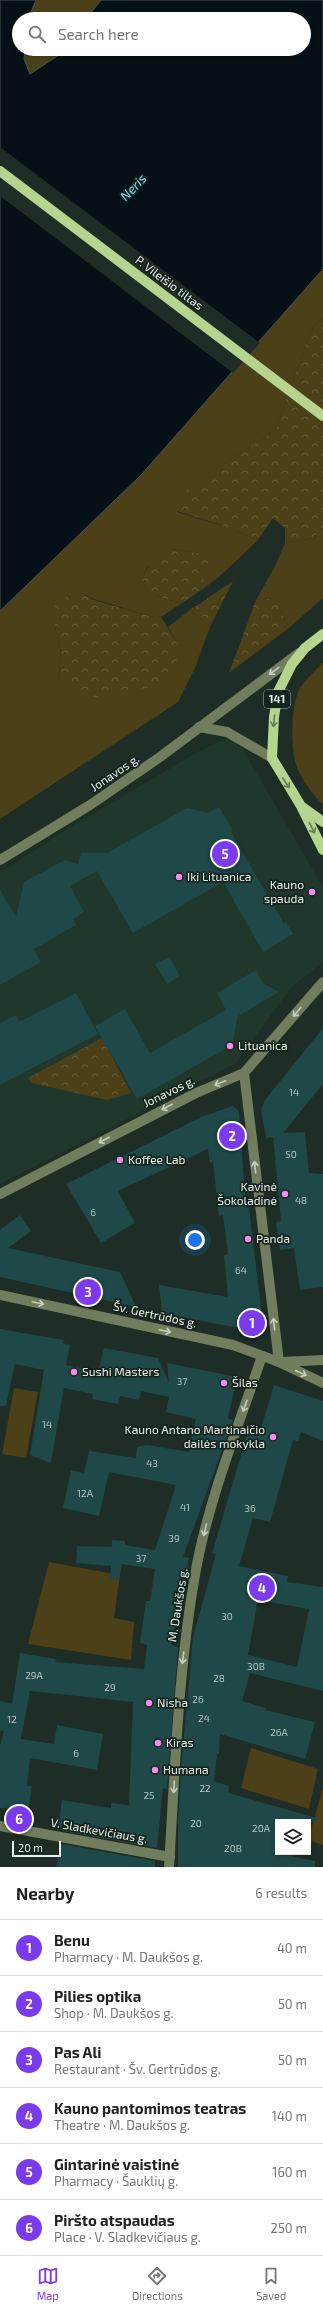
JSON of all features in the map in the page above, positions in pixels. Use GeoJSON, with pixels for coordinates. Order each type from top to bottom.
{"type":"FeatureCollection","features":[{"type":"Feature","properties":{"kind":"main road","name":"P. Vileišio tiltas"},"geometry":{"type":"LineString","coordinates":[[0,171],[323,416]]}},
{"type":"Feature","properties":{"kind":"main road","name":"141"},"geometry":{"type":"LineString","coordinates":[[272,758],[274,717],[278,692],[292,664],[305,648],[323,634]]}},
{"type":"Feature","properties":{"kind":"main road"},"geometry":{"type":"LineString","coordinates":[[272,758],[301,806],[323,850]]}},
{"type":"Feature","properties":{"kind":"main road"},"geometry":{"type":"LineString","coordinates":[[301,806],[323,822]]}},
{"type":"Feature","properties":{"kind":"street","name":"Jonavos g."},"geometry":{"type":"LineString","coordinates":[[0,860],[90,805],[160,757],[305,648]]}},
{"type":"Feature","properties":{"kind":"street"},"geometry":{"type":"LineString","coordinates":[[199,727],[227,732],[272,758]]}},
{"type":"Feature","properties":{"kind":"street","name":"Jonavos g."},"geometry":{"type":"LineString","coordinates":[[0,1194],[196,1093],[244,1073],[323,982]]}},
{"type":"Feature","properties":{"kind":"street"},"geometry":{"type":"LineString","coordinates":[[244,1073],[279,1362]]}},
{"type":"Feature","properties":{"kind":"street","name":"Šv. Gertrūdos g."},"geometry":{"type":"LineString","coordinates":[[0,1295],[233,1345],[279,1362],[323,1383]]}},
{"type":"Feature","properties":{"kind":"street","name":"M. Daukšos g."},"geometry":{"type":"LineString","coordinates":[[169,1867],[182,1668],[195,1575],[209,1514],[262,1356]]}},
{"type":"Feature","properties":{"kind":"street","name":"Šv. Gertrūdos g."},"geometry":{"type":"LineString","coordinates":[[279,1362],[323,1360]]}},
{"type":"Feature","properties":{"kind":"street","name":"V. Sladkevičiaus g."},"geometry":{"type":"LineString","coordinates":[[0,1826],[170,1856]]}},
{"type":"Feature","properties":{"kind":"shaded area"},"geometry":{"type":"Polygon","coordinates":[[[229,737],[238,741],[323,887],[323,962],[291,988],[235,1064],[0,1184],[0,873],[67,829],[196,753],[229,737]]]}},
{"type":"Feature","properties":{"kind":"green space"},"geometry":{"type":"Polygon","coordinates":[[[36,0],[101,0],[92,12],[31,12],[36,0]]]}},
{"type":"Feature","properties":{"kind":"green space"},"geometry":{"type":"Polygon","coordinates":[[[24,56],[58,56],[30,75],[24,56]]]}},
{"type":"Feature","properties":{"kind":"green space"},"geometry":{"type":"Polygon","coordinates":[[[323,269],[323,318],[316,323],[308,339],[275,431],[222,465],[177,512],[227,527],[258,540],[219,577],[200,591],[210,553],[196,553],[173,549],[147,567],[142,581],[149,591],[170,600],[182,603],[161,617],[153,617],[94,599],[77,591],[54,622],[61,653],[58,683],[179,646],[168,627],[190,610],[210,627],[195,668],[178,702],[0,819],[0,611],[141,475],[323,269]]]}},
{"type":"Feature","properties":{"kind":"green space"},"geometry":{"type":"Polygon","coordinates":[[[323,318],[323,528],[313,538],[285,543],[285,528],[273,518],[258,540],[227,527],[177,511],[179,496],[222,465],[275,431],[308,339],[316,323],[323,318]]]}},
{"type":"Feature","properties":{"kind":"green space"},"geometry":{"type":"Polygon","coordinates":[[[323,528],[323,598],[289,628],[274,598],[256,600],[275,566],[285,543],[313,538],[323,528]]]}},
{"type":"Feature","properties":{"kind":"green space"},"geometry":{"type":"Polygon","coordinates":[[[173,549],[196,553],[211,553],[200,591],[182,603],[154,594],[149,591],[142,581],[147,569],[156,556],[173,549]]]}},
{"type":"Feature","properties":{"kind":"green space"},"geometry":{"type":"Polygon","coordinates":[[[233,581],[210,627],[190,610],[233,581]]]}},
{"type":"Feature","properties":{"kind":"green space"},"geometry":{"type":"Polygon","coordinates":[[[77,591],[94,600],[153,617],[161,617],[179,646],[176,668],[155,686],[100,699],[58,683],[61,653],[54,622],[55,604],[77,591]]]}},
{"type":"Feature","properties":{"kind":"green space"},"geometry":{"type":"Polygon","coordinates":[[[274,598],[289,628],[229,673],[256,600],[274,598]]]}},
{"type":"Feature","properties":{"kind":"green space"},"geometry":{"type":"Polygon","coordinates":[[[323,663],[323,804],[309,788],[298,770],[295,762],[292,729],[294,706],[300,688],[323,663]]]}},
{"type":"Feature","properties":{"kind":"green space"},"geometry":{"type":"Polygon","coordinates":[[[102,1038],[131,1093],[107,1100],[32,1083],[28,1078],[102,1038]]]}},
{"type":"Feature","properties":{"kind":"green space"},"geometry":{"type":"Polygon","coordinates":[[[14,1388],[38,1392],[26,1458],[2,1454],[14,1388]]]}},
{"type":"Feature","properties":{"kind":"green space"},"geometry":{"type":"Polygon","coordinates":[[[49,1562],[120,1575],[114,1618],[134,1622],[131,1660],[28,1644],[49,1562]]]}},
{"type":"Feature","properties":{"kind":"green space"},"geometry":{"type":"Polygon","coordinates":[[[251,1748],[318,1769],[309,1809],[241,1788],[251,1748]]]}},
{"type":"Feature","properties":{"kind":"green space"},"geometry":{"type":"Polygon","coordinates":[[[323,1788],[323,1845],[311,1841],[311,1830],[323,1788]]]}},
{"type":"Feature","properties":{"kind":"water","name":"Neris"},"geometry":{"type":"Polygon","coordinates":[[[0,0],[36,0],[31,12],[12,12],[12,56],[24,56],[30,74],[57,56],[311,56],[311,12],[92,12],[101,0],[323,0],[323,269],[141,475],[0,611],[0,0]]]}},
{"type":"Feature","properties":{"kind":"pier"},"geometry":{"type":"Polygon","coordinates":[[[0,147],[260,343],[233,373],[0,196],[0,147]]]}},
{"type":"Feature","properties":{"kind":"building","name":"Iki Lituanica"},"geometry":{"type":"Polygon","coordinates":[[[219,807],[233,831],[231,832],[284,924],[286,922],[293,934],[263,952],[223,882],[133,933],[97,871],[70,886],[84,912],[73,919],[76,925],[34,949],[41,962],[0,985],[0,890],[16,917],[24,882],[65,860],[78,864],[81,853],[107,853],[187,808],[208,813],[219,807]]]}},
{"type":"Feature","properties":{"kind":"building"},"geometry":{"type":"Polygon","coordinates":[[[169,957],[180,976],[167,984],[155,964],[169,957]]]}},
{"type":"Feature","properties":{"kind":"building"},"geometry":{"type":"Polygon","coordinates":[[[256,970],[263,983],[279,992],[238,1016],[232,1045],[137,1099],[95,1026],[125,1009],[150,1053],[226,1010],[217,993],[256,970]]]}},
{"type":"Feature","properties":{"kind":"building"},"geometry":{"type":"Polygon","coordinates":[[[76,993],[98,1034],[0,1085],[0,1023],[16,1015],[19,1022],[76,993]]]}},
{"type":"Feature","properties":{"kind":"building"},"geometry":{"type":"Polygon","coordinates":[[[323,1028],[323,1084],[283,1133],[305,1132],[309,1173],[323,1174],[323,1287],[300,1290],[294,1248],[280,1250],[276,1222],[281,1221],[273,1137],[266,1138],[261,1109],[265,1100],[323,1028]]]}},
{"type":"Feature","properties":{"kind":"building"},"geometry":{"type":"Polygon","coordinates":[[[233,1106],[239,1111],[246,1208],[249,1207],[263,1325],[253,1331],[162,1313],[159,1285],[228,1297],[224,1255],[228,1254],[223,1215],[219,1216],[213,1162],[210,1163],[208,1149],[118,1191],[135,1223],[101,1243],[66,1184],[201,1117],[233,1106]]]}},
{"type":"Feature","properties":{"kind":"building"},"geometry":{"type":"Polygon","coordinates":[[[20,1215],[31,1231],[8,1248],[120,1272],[136,1307],[0,1277],[0,1230],[20,1215]]]}},
{"type":"Feature","properties":{"kind":"building"},"geometry":{"type":"Polygon","coordinates":[[[0,1329],[64,1340],[63,1343],[70,1345],[66,1365],[98,1372],[104,1348],[158,1358],[169,1383],[167,1363],[237,1377],[228,1418],[233,1420],[183,1557],[189,1558],[171,1645],[178,1647],[167,1789],[163,1788],[157,1848],[63,1831],[64,1828],[58,1827],[62,1800],[111,1808],[111,1803],[129,1805],[133,1702],[30,1691],[21,1739],[54,1744],[57,1725],[103,1734],[97,1770],[30,1758],[27,1786],[32,1786],[28,1811],[0,1808],[0,1746],[4,1731],[0,1730],[0,1701],[12,1704],[20,1653],[56,1659],[55,1662],[144,1669],[147,1645],[140,1643],[146,1601],[150,1601],[155,1569],[122,1564],[119,1580],[110,1579],[111,1566],[76,1563],[77,1546],[112,1547],[112,1540],[125,1541],[125,1545],[155,1550],[176,1485],[109,1472],[99,1516],[63,1508],[71,1470],[84,1473],[89,1451],[136,1458],[137,1447],[147,1445],[189,1452],[196,1419],[166,1412],[169,1397],[141,1391],[139,1400],[120,1396],[118,1404],[92,1399],[93,1394],[64,1388],[51,1463],[30,1455],[44,1370],[15,1364],[6,1406],[0,1406],[0,1329]]]}},
{"type":"Feature","properties":{"kind":"building"},"geometry":{"type":"Polygon","coordinates":[[[274,1385],[323,1401],[323,1441],[301,1432],[298,1441],[293,1440],[270,1522],[253,1518],[239,1566],[288,1576],[287,1582],[323,1587],[323,1691],[250,1673],[242,1701],[266,1708],[265,1710],[315,1722],[305,1759],[220,1734],[219,1754],[217,1754],[214,1781],[229,1786],[228,1793],[317,1818],[316,1822],[311,1822],[311,1819],[275,1819],[275,1855],[287,1855],[315,1861],[315,1867],[178,1867],[178,1822],[182,1758],[193,1637],[216,1554],[212,1553],[250,1425],[261,1428],[274,1385]],[[258,1600],[248,1655],[297,1667],[309,1609],[258,1600]]]}},
{"type":"Feature","properties":{"kind":"building"},"geometry":{"type":"Polygon","coordinates":[[[61,1844],[155,1861],[155,1867],[56,1867],[61,1844]]]}},
{"type":"Feature","properties":{"kind":"place","name":"Gintarinė vaistinė"},"geometry":{"type":"Point","coordinates":[225,854]}},
{"type":"Feature","properties":{"kind":"place","name":"Iki Lituanica"},"geometry":{"type":"Point","coordinates":[179,877]}},
{"type":"Feature","properties":{"kind":"place","name":"Kauno spauda"},"geometry":{"type":"Point","coordinates":[312,892]}},
{"type":"Feature","properties":{"kind":"place","name":"Lituanica"},"geometry":{"type":"Point","coordinates":[230,1046]}},
{"type":"Feature","properties":{"kind":"place","name":"Pilies optika"},"geometry":{"type":"Point","coordinates":[232,1136]}},
{"type":"Feature","properties":{"kind":"place","name":"Koffee Lab"},"geometry":{"type":"Point","coordinates":[120,1160]}},
{"type":"Feature","properties":{"kind":"place","name":"Kavinė Šokoladinė"},"geometry":{"type":"Point","coordinates":[285,1194]}},
{"type":"Feature","properties":{"kind":"place","name":"Panda"},"geometry":{"type":"Point","coordinates":[248,1239]}},
{"type":"Feature","properties":{"kind":"place","name":"Pas Ali"},"geometry":{"type":"Point","coordinates":[88,1292]}},
{"type":"Feature","properties":{"kind":"place","name":"Benu"},"geometry":{"type":"Point","coordinates":[252,1323]}},
{"type":"Feature","properties":{"kind":"place","name":"Sushi Masters"},"geometry":{"type":"Point","coordinates":[74,1372]}},
{"type":"Feature","properties":{"kind":"place","name":"Šilas"},"geometry":{"type":"Point","coordinates":[224,1383]}},
{"type":"Feature","properties":{"kind":"place","name":"Kauno Antano Martinaičio dailės mokykla"},"geometry":{"type":"Point","coordinates":[273,1437]}},
{"type":"Feature","properties":{"kind":"place","name":"Kauno pantomimos teatras"},"geometry":{"type":"Point","coordinates":[262,1588]}},
{"type":"Feature","properties":{"kind":"place","name":"Nisha"},"geometry":{"type":"Point","coordinates":[149,1703]}},
{"type":"Feature","properties":{"kind":"place","name":"Kiras"},"geometry":{"type":"Point","coordinates":[158,1743]}},
{"type":"Feature","properties":{"kind":"place","name":"Humana"},"geometry":{"type":"Point","coordinates":[155,1770]}},
{"type":"Feature","properties":{"kind":"place","name":"Piršto atspaudas"},"geometry":{"type":"Point","coordinates":[19,1819]}}]}
